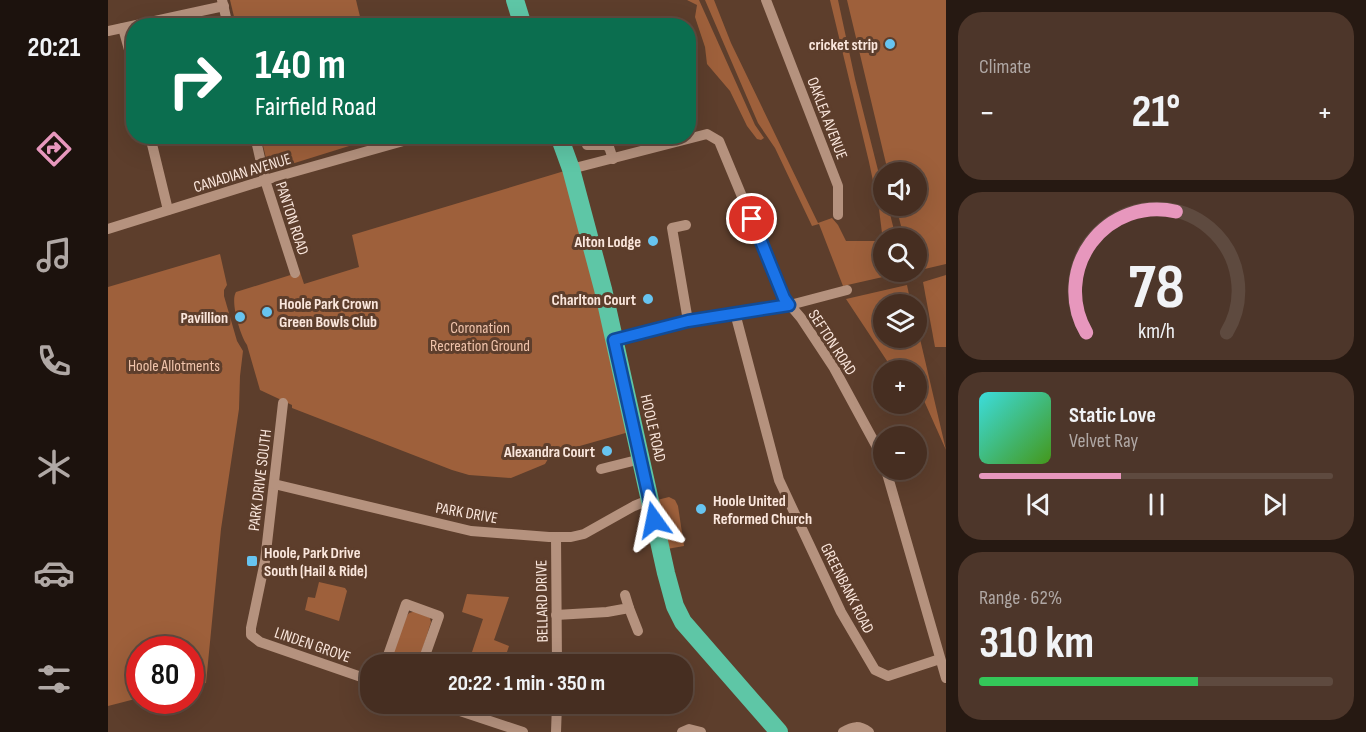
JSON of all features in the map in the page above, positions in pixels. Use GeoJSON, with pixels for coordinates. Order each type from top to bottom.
{"type":"FeatureCollection","features":[{"type":"Feature","properties":{"kind":"highway"},"geometry":{"type":"LineString","coordinates":[[515,0],[521,18]]}},
{"type":"Feature","properties":{"kind":"highway","name":"HOOLE ROAD"},"geometry":{"type":"LineString","coordinates":[[562,144],[596,259],[670,591],[683,622],[779,732]]}},
{"type":"Feature","properties":{"kind":"street","name":"OAKLEA AVENUE"},"geometry":{"type":"LineString","coordinates":[[766,0],[838,186],[838,215]]}},
{"type":"Feature","properties":{"kind":"street"},"geometry":{"type":"LineString","coordinates":[[163,18],[223,3],[226,18]]}},
{"type":"Feature","properties":{"kind":"street"},"geometry":{"type":"LineString","coordinates":[[108,31],[126,27]]}},
{"type":"Feature","properties":{"kind":"street"},"geometry":{"type":"LineString","coordinates":[[123,28],[126,39]]}},
{"type":"Feature","properties":{"kind":"street","name":"SEFTON ROAD"},"geometry":{"type":"LineString","coordinates":[[696,137],[707,134],[719,141],[784,298],[801,318],[834,368],[873,440]]}},
{"type":"Feature","properties":{"kind":"street"},"geometry":{"type":"LineString","coordinates":[[152,144],[168,210]]}},
{"type":"Feature","properties":{"kind":"street","name":"PANTON ROAD"},"geometry":{"type":"LineString","coordinates":[[257,144],[265,180],[295,273]]}},
{"type":"Feature","properties":{"kind":"street","name":"CANADIAN AVENUE"},"geometry":{"type":"LineString","coordinates":[[108,229],[265,180],[393,144]]}},
{"type":"Feature","properties":{"kind":"street"},"geometry":{"type":"LineString","coordinates":[[587,144],[609,147],[613,159]]}},
{"type":"Feature","properties":{"kind":"street","name":"SEFTON ROAD"},"geometry":{"type":"LineString","coordinates":[[571,169],[669,144]]}},
{"type":"Feature","properties":{"kind":"street"},"geometry":{"type":"LineString","coordinates":[[686,225],[672,228],[688,321]]}},
{"type":"Feature","properties":{"kind":"street"},"geometry":{"type":"LineString","coordinates":[[614,340],[688,321],[789,305],[847,290]]}},
{"type":"Feature","properties":{"kind":"street","name":"GREENBANK ROAD"},"geometry":{"type":"LineString","coordinates":[[735,313],[779,480],[841,612],[875,670],[888,676],[940,659]]}},
{"type":"Feature","properties":{"kind":"street","name":"PARK DRIVE SOUTH"},"geometry":{"type":"LineString","coordinates":[[265,561],[283,403]]}},
{"type":"Feature","properties":{"kind":"street"},"geometry":{"type":"LineString","coordinates":[[601,469],[641,459]]}},
{"type":"Feature","properties":{"kind":"street"},"geometry":{"type":"LineString","coordinates":[[889,480],[946,678]]}},
{"type":"Feature","properties":{"kind":"street","name":"PARK DRIVE"},"geometry":{"type":"LineString","coordinates":[[274,484],[471,531],[556,537],[574,537],[584,534],[649,500]]}},
{"type":"Feature","properties":{"kind":"street","name":"BELLARD DRIVE"},"geometry":{"type":"LineString","coordinates":[[556,537],[557,654]]}},
{"type":"Feature","properties":{"kind":"street","name":"LINDEN GROVE"},"geometry":{"type":"LineString","coordinates":[[265,561],[251,628],[253,638],[360,677]]}},
{"type":"Feature","properties":{"kind":"street"},"geometry":{"type":"LineString","coordinates":[[625,595],[638,631]]}},
{"type":"Feature","properties":{"kind":"street"},"geometry":{"type":"LineString","coordinates":[[388,654],[406,604],[439,616],[426,654]]}},
{"type":"Feature","properties":{"kind":"street"},"geometry":{"type":"LineString","coordinates":[[556,615],[607,612],[629,608]]}},
{"type":"Feature","properties":{"kind":"street"},"geometry":{"type":"LineString","coordinates":[[469,714],[523,732]]}},
{"type":"Feature","properties":{"kind":"street"},"geometry":{"type":"LineString","coordinates":[[556,732],[557,714]]}},
{"type":"Feature","properties":{"kind":"street"},"geometry":{"type":"LineString","coordinates":[[843,732],[860,726],[869,732]]}},
{"type":"Feature","properties":{"kind":"street"},"geometry":{"type":"LineString","coordinates":[[684,731],[701,732]]}},
{"type":"Feature","properties":{"kind":"green space"},"geometry":{"type":"Polygon","coordinates":[[[230,0],[356,0],[360,18],[234,18],[230,0]]]}},
{"type":"Feature","properties":{"kind":"green space"},"geometry":{"type":"Polygon","coordinates":[[[687,0],[699,0],[755,125],[764,138],[761,140],[757,139],[747,126],[730,91],[707,64],[705,47],[695,17],[697,5],[687,0]]]}},
{"type":"Feature","properties":{"kind":"green space"},"geometry":{"type":"Polygon","coordinates":[[[705,0],[714,0],[731,43],[818,223],[832,218],[846,241],[873,241],[873,279],[843,286],[819,224],[812,226],[775,148],[758,123],[705,0]]]}},
{"type":"Feature","properties":{"kind":"green space"},"geometry":{"type":"Polygon","coordinates":[[[830,0],[838,0],[876,162],[873,162],[873,181],[830,0]]]}},
{"type":"Feature","properties":{"kind":"green space"},"geometry":{"type":"Polygon","coordinates":[[[847,0],[946,0],[946,264],[927,268],[927,228],[902,228],[898,216],[927,216],[927,162],[886,162],[847,0]]]}},
{"type":"Feature","properties":{"kind":"green space"},"geometry":{"type":"Polygon","coordinates":[[[263,144],[356,144],[269,171],[263,144]]]}},
{"type":"Feature","properties":{"kind":"green space","name":"Coronation Recreation Ground"},"geometry":{"type":"Polygon","coordinates":[[[571,169],[629,432],[548,455],[545,464],[511,478],[469,475],[292,408],[292,405],[260,390],[237,318],[234,303],[236,292],[300,272],[304,284],[359,267],[352,235],[571,169]]]}},
{"type":"Feature","properties":{"kind":"green space"},"geometry":{"type":"Polygon","coordinates":[[[880,216],[890,216],[894,228],[881,228],[880,216]]]}},
{"type":"Feature","properties":{"kind":"green space","name":"Hoole Allotments"},"geometry":{"type":"Polygon","coordinates":[[[220,254],[227,285],[224,296],[237,341],[243,351],[239,409],[221,529],[206,683],[204,683],[204,636],[126,636],[126,701],[108,706],[108,287],[220,254]]]}},
{"type":"Feature","properties":{"kind":"green space"},"geometry":{"type":"Polygon","coordinates":[[[946,275],[946,347],[935,347],[923,282],[946,275]]]}},
{"type":"Feature","properties":{"kind":"green space"},"geometry":{"type":"Polygon","coordinates":[[[907,285],[909,294],[873,294],[873,340],[846,299],[907,285]]]}},
{"type":"Feature","properties":{"kind":"green space"},"geometry":{"type":"Polygon","coordinates":[[[878,348],[922,348],[925,360],[886,360],[878,348]]]}},
{"type":"Feature","properties":{"kind":"green space"},"geometry":{"type":"Polygon","coordinates":[[[927,369],[946,450],[927,407],[927,369]]]}},
{"type":"Feature","properties":{"kind":"green space"},"geometry":{"type":"Polygon","coordinates":[[[669,497],[675,500],[678,506],[684,546],[667,549],[657,500],[669,497]]]}},
{"type":"Feature","properties":{"kind":"green space"},"geometry":{"type":"Polygon","coordinates":[[[319,582],[345,588],[347,591],[339,621],[305,610],[308,597],[315,598],[319,582]]]}},
{"type":"Feature","properties":{"kind":"green space"},"geometry":{"type":"Polygon","coordinates":[[[467,594],[509,597],[494,640],[509,646],[506,654],[471,654],[483,619],[462,612],[467,594]]]}},
{"type":"Feature","properties":{"kind":"green space"},"geometry":{"type":"Polygon","coordinates":[[[416,611],[430,618],[431,622],[421,654],[393,654],[406,617],[409,613],[416,611]]]}},
{"type":"Feature","properties":{"kind":"place","name":"cricket strip"},"geometry":{"type":"Point","coordinates":[890,44]}},
{"type":"Feature","properties":{"kind":"place","name":"Alton Lodge"},"geometry":{"type":"Point","coordinates":[653,241]}},
{"type":"Feature","properties":{"kind":"place","name":"Charlton Court"},"geometry":{"type":"Point","coordinates":[648,299]}},
{"type":"Feature","properties":{"kind":"place","name":"Hoole Park Crown Green Bowls Club"},"geometry":{"type":"Point","coordinates":[267,312]}},
{"type":"Feature","properties":{"kind":"place","name":"Pavillion"},"geometry":{"type":"Point","coordinates":[240,317]}},
{"type":"Feature","properties":{"kind":"place","name":"Alexandra Court"},"geometry":{"type":"Point","coordinates":[607,451]}},
{"type":"Feature","properties":{"kind":"place","name":"Hoole United Reformed Church"},"geometry":{"type":"Point","coordinates":[701,509]}},
{"type":"Feature","properties":{"kind":"place","name":"Hoole, Park Drive South (Hail & Ride)"},"geometry":{"type":"Point","coordinates":[252,561]}},
{"type":"Feature","properties":{"kind":"route"},"geometry":{"type":"LineString","coordinates":[[654,520],[614,340],[688,321],[789,305],[784,298],[752,219]]}}]}
